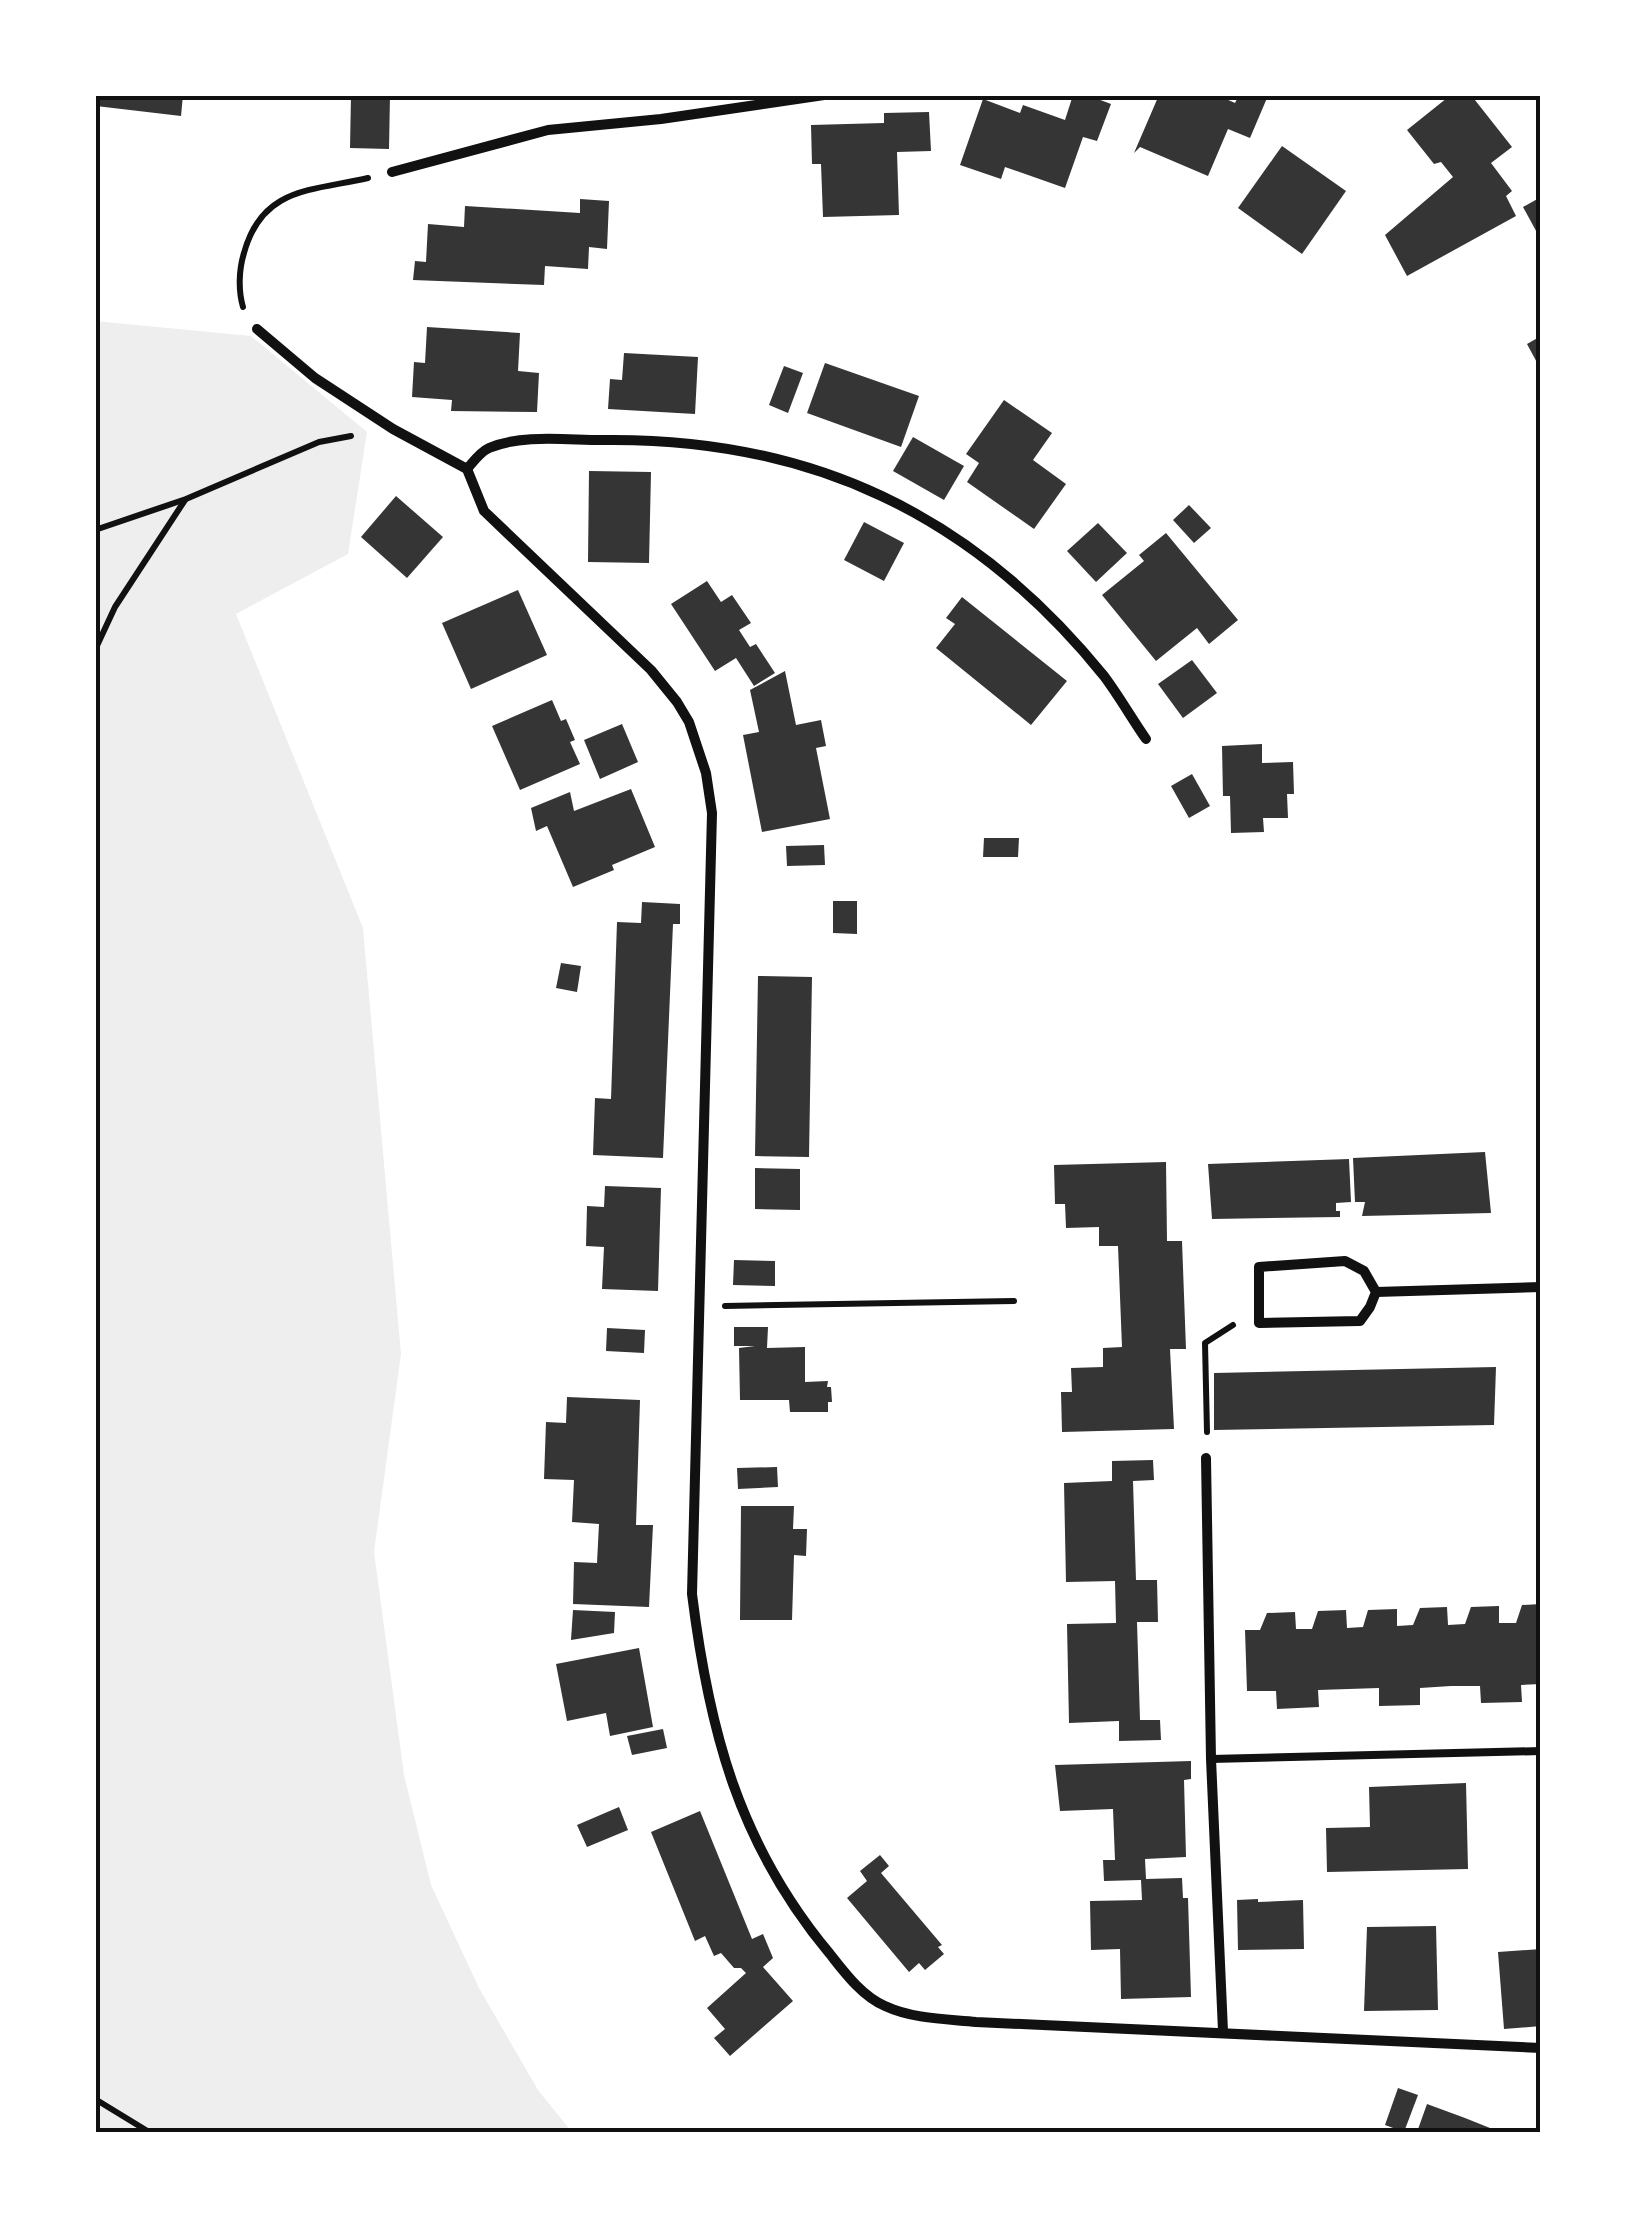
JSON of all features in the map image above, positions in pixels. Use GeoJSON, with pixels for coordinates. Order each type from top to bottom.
{"type":"FeatureCollection","features":[{"type":"Feature","properties":{"kind":"street"},"geometry":{"type":"LineString","coordinates":[[392,172],[548,130],[660,119],[824,95]]}},
{"type":"Feature","properties":{"kind":"street"},"geometry":{"type":"LineString","coordinates":[[257,329],[315,378],[392,429],[467,469],[484,511],[651,670],[689,722],[706,774],[712,829],[692,1594],[702,1677],[724,1761],[764,1859],[806,1925],[856,1986],[883,2006],[914,2015],[976,2022],[1541,2048]]}},
{"type":"Feature","properties":{"kind":"street"},"geometry":{"type":"LineString","coordinates":[[467,469],[486,449],[521,441],[618,440],[726,446],[780,458],[861,485],[906,508],[1008,576],[1104,677],[1146,740]]}},
{"type":"Feature","properties":{"kind":"street"},"geometry":{"type":"LineString","coordinates":[[1344,1260],[1364,1271],[1376,1292],[1360,1321],[1260,1324],[1259,1267],[1344,1260]]}},
{"type":"Feature","properties":{"kind":"street"},"geometry":{"type":"LineString","coordinates":[[1376,1292],[1541,1287]]}},
{"type":"Feature","properties":{"kind":"street"},"geometry":{"type":"LineString","coordinates":[[1206,1458],[1211,1760],[1224,2031]]}},
{"type":"Feature","properties":{"kind":"lane"},"geometry":{"type":"LineString","coordinates":[[1211,1760],[1541,1751]]}},
{"type":"Feature","properties":{"kind":"path"},"geometry":{"type":"LineString","coordinates":[[257,329],[241,303],[240,266],[249,235],[264,211],[286,195],[392,172]]}},
{"type":"Feature","properties":{"kind":"path"},"geometry":{"type":"LineString","coordinates":[[95,530],[186,499],[319,442],[392,429]]}},
{"type":"Feature","properties":{"kind":"path"},"geometry":{"type":"LineString","coordinates":[[95,650],[115,607],[186,499]]}},
{"type":"Feature","properties":{"kind":"path"},"geometry":{"type":"LineString","coordinates":[[701,1306],[1014,1301]]}},
{"type":"Feature","properties":{"kind":"path"},"geometry":{"type":"LineString","coordinates":[[1207,1424],[1205,1343],[1259,1308]]}},
{"type":"Feature","properties":{"kind":"path"},"geometry":{"type":"LineString","coordinates":[[95,2099],[149,2132]]}},
{"type":"Feature","properties":{"kind":"shaded area"},"geometry":{"type":"Polygon","coordinates":[[[95,321],[251,336],[367,432],[348,554],[236,614],[363,928],[401,1354],[374,1552],[404,1775],[431,1885],[479,1988],[538,2090],[572,2132],[95,2132],[95,321]]]}},
{"type":"Feature","properties":{"kind":"building"},"geometry":{"type":"Polygon","coordinates":[[[95,95],[183,95],[181,116],[96,106],[95,95]]]}},
{"type":"Feature","properties":{"kind":"building"},"geometry":{"type":"Polygon","coordinates":[[[351,95],[390,95],[389,149],[350,148],[351,95]]]}},
{"type":"Feature","properties":{"kind":"building"},"geometry":{"type":"Polygon","coordinates":[[[1073,95],[1087,95],[1111,104],[1097,141],[1083,137],[1065,188],[1005,167],[1001,179],[960,165],[983,99],[1020,113],[1023,105],[1065,120],[1073,95]]]}},
{"type":"Feature","properties":{"kind":"building"},"geometry":{"type":"Polygon","coordinates":[[[1159,95],[1217,95],[1235,103],[1239,95],[1267,98],[1250,138],[1228,129],[1208,176],[1140,147],[1134,153],[1159,95]]]}},
{"type":"Feature","properties":{"kind":"building"},"geometry":{"type":"Polygon","coordinates":[[[1445,95],[1471,95],[1512,147],[1491,163],[1512,191],[1506,196],[1516,216],[1407,276],[1385,235],[1453,177],[1441,162],[1434,164],[1407,130],[1447,98],[1445,95]]]}},
{"type":"Feature","properties":{"kind":"building"},"geometry":{"type":"Polygon","coordinates":[[[929,112],[931,151],[897,152],[899,215],[823,217],[821,164],[812,164],[811,125],[884,123],[884,113],[929,112]]]}},
{"type":"Feature","properties":{"kind":"building"},"geometry":{"type":"Polygon","coordinates":[[[1282,146],[1346,191],[1302,254],[1238,208],[1282,146]]]}},
{"type":"Feature","properties":{"kind":"building"},"geometry":{"type":"Polygon","coordinates":[[[1541,197],[1541,240],[1523,207],[1541,197]]]}},
{"type":"Feature","properties":{"kind":"building"},"geometry":{"type":"Polygon","coordinates":[[[580,199],[609,201],[607,249],[589,247],[588,269],[545,266],[544,285],[413,280],[415,261],[426,262],[428,224],[464,227],[465,206],[580,213],[580,199]]]}},
{"type":"Feature","properties":{"kind":"building"},"geometry":{"type":"Polygon","coordinates":[[[427,327],[520,333],[518,371],[539,373],[537,412],[451,411],[452,400],[412,397],[414,362],[425,363],[427,327]]]}},
{"type":"Feature","properties":{"kind":"building"},"geometry":{"type":"Polygon","coordinates":[[[1541,336],[1541,370],[1527,344],[1541,336]]]}},
{"type":"Feature","properties":{"kind":"building"},"geometry":{"type":"Polygon","coordinates":[[[624,353],[698,357],[695,414],[608,409],[610,379],[622,380],[624,353]]]}},
{"type":"Feature","properties":{"kind":"building"},"geometry":{"type":"Polygon","coordinates":[[[825,363],[919,396],[901,447],[807,413],[825,363]]]}},
{"type":"Feature","properties":{"kind":"building"},"geometry":{"type":"Polygon","coordinates":[[[784,366],[803,373],[788,413],[769,405],[784,366]]]}},
{"type":"Feature","properties":{"kind":"building"},"geometry":{"type":"Polygon","coordinates":[[[1004,400],[1052,433],[1033,460],[1066,484],[1034,529],[967,482],[979,463],[966,454],[1004,400]]]}},
{"type":"Feature","properties":{"kind":"building"},"geometry":{"type":"Polygon","coordinates":[[[913,437],[964,466],[944,500],[893,471],[913,437]]]}},
{"type":"Feature","properties":{"kind":"building"},"geometry":{"type":"Polygon","coordinates":[[[589,471],[651,472],[649,563],[588,562],[589,471]]]}},
{"type":"Feature","properties":{"kind":"building"},"geometry":{"type":"Polygon","coordinates":[[[396,496],[443,537],[407,578],[361,537],[396,496]]]}},
{"type":"Feature","properties":{"kind":"building"},"geometry":{"type":"Polygon","coordinates":[[[1189,505],[1211,528],[1194,543],[1173,520],[1189,505]]]}},
{"type":"Feature","properties":{"kind":"building"},"geometry":{"type":"Polygon","coordinates":[[[864,522],[904,543],[884,581],[844,560],[864,522]]]}},
{"type":"Feature","properties":{"kind":"building"},"geometry":{"type":"Polygon","coordinates":[[[1098,523],[1127,553],[1096,582],[1067,551],[1098,523]]]}},
{"type":"Feature","properties":{"kind":"building"},"geometry":{"type":"Polygon","coordinates":[[[1166,533],[1238,620],[1209,644],[1197,628],[1156,661],[1102,595],[1144,561],[1139,555],[1166,533]]]}},
{"type":"Feature","properties":{"kind":"building"},"geometry":{"type":"Polygon","coordinates":[[[707,581],[721,602],[732,595],[751,623],[739,630],[750,647],[756,644],[775,673],[754,686],[736,658],[715,671],[671,604],[707,581]]]}},
{"type":"Feature","properties":{"kind":"building"},"geometry":{"type":"Polygon","coordinates":[[[518,590],[547,655],[471,689],[442,623],[518,590]]]}},
{"type":"Feature","properties":{"kind":"building"},"geometry":{"type":"Polygon","coordinates":[[[962,597],[1067,681],[1031,725],[936,648],[955,624],[946,618],[962,597]]]}},
{"type":"Feature","properties":{"kind":"building"},"geometry":{"type":"Polygon","coordinates":[[[1192,660],[1217,693],[1183,718],[1158,684],[1192,660]]]}},
{"type":"Feature","properties":{"kind":"building"},"geometry":{"type":"Polygon","coordinates":[[[785,671],[796,725],[821,720],[826,746],[816,748],[830,819],[762,832],[743,735],[759,732],[750,690],[785,671]]]}},
{"type":"Feature","properties":{"kind":"building"},"geometry":{"type":"Polygon","coordinates":[[[552,700],[561,721],[566,719],[575,740],[570,742],[580,764],[520,790],[492,726],[552,700]]]}},
{"type":"Feature","properties":{"kind":"building"},"geometry":{"type":"Polygon","coordinates":[[[622,724],[638,762],[600,779],[584,740],[622,724]]]}},
{"type":"Feature","properties":{"kind":"building"},"geometry":{"type":"Polygon","coordinates":[[[1262,744],[1262,763],[1293,762],[1294,794],[1287,794],[1288,818],[1263,818],[1264,832],[1231,833],[1230,796],[1223,796],[1222,746],[1262,744]]]}},
{"type":"Feature","properties":{"kind":"building"},"geometry":{"type":"Polygon","coordinates":[[[1192,774],[1210,806],[1189,818],[1171,786],[1192,774]]]}},
{"type":"Feature","properties":{"kind":"building"},"geometry":{"type":"Polygon","coordinates":[[[631,789],[655,847],[573,887],[547,826],[536,831],[531,808],[570,792],[574,811],[631,789]]]}},
{"type":"Feature","properties":{"kind":"building"},"geometry":{"type":"Polygon","coordinates":[[[984,838],[1019,838],[1018,857],[983,857],[984,838]]]}},
{"type":"Feature","properties":{"kind":"building"},"geometry":{"type":"Polygon","coordinates":[[[824,845],[825,865],[787,866],[786,846],[824,845]]]}},
{"type":"Feature","properties":{"kind":"building"},"geometry":{"type":"Polygon","coordinates":[[[833,901],[857,901],[857,934],[833,933],[833,901]]]}},
{"type":"Feature","properties":{"kind":"building"},"geometry":{"type":"Polygon","coordinates":[[[642,902],[680,904],[680,924],[673,924],[663,1158],[593,1155],[595,1098],[611,1099],[617,922],[641,923],[642,902]]]}},
{"type":"Feature","properties":{"kind":"building"},"geometry":{"type":"Polygon","coordinates":[[[561,963],[581,966],[577,992],[556,988],[561,963]]]}},
{"type":"Feature","properties":{"kind":"building"},"geometry":{"type":"Polygon","coordinates":[[[758,976],[812,977],[809,1157],[755,1156],[758,976]]]}},
{"type":"Feature","properties":{"kind":"building"},"geometry":{"type":"Polygon","coordinates":[[[1485,1152],[1491,1213],[1362,1216],[1365,1202],[1355,1202],[1353,1158],[1485,1152]]]}},
{"type":"Feature","properties":{"kind":"building"},"geometry":{"type":"Polygon","coordinates":[[[1349,1159],[1351,1202],[1336,1203],[1340,1217],[1212,1219],[1208,1164],[1349,1159]]]}},
{"type":"Feature","properties":{"kind":"building"},"geometry":{"type":"Polygon","coordinates":[[[1166,1162],[1167,1241],[1182,1241],[1186,1349],[1170,1349],[1174,1429],[1062,1432],[1061,1392],[1072,1392],[1071,1368],[1103,1367],[1103,1348],[1122,1347],[1118,1246],[1099,1246],[1099,1227],[1066,1228],[1065,1204],[1055,1204],[1054,1165],[1166,1162]]]}},
{"type":"Feature","properties":{"kind":"building"},"geometry":{"type":"Polygon","coordinates":[[[755,1168],[800,1169],[800,1210],[755,1209],[755,1168]]]}},
{"type":"Feature","properties":{"kind":"building"},"geometry":{"type":"Polygon","coordinates":[[[605,1186],[661,1188],[658,1291],[602,1289],[604,1247],[586,1246],[587,1206],[604,1207],[605,1186]]]}},
{"type":"Feature","properties":{"kind":"building"},"geometry":{"type":"Polygon","coordinates":[[[734,1260],[775,1261],[775,1286],[733,1285],[734,1260]]]}},
{"type":"Feature","properties":{"kind":"building"},"geometry":{"type":"Polygon","coordinates":[[[734,1327],[768,1327],[767,1348],[805,1347],[805,1382],[828,1381],[832,1402],[828,1402],[828,1412],[790,1412],[789,1400],[740,1400],[739,1348],[755,1346],[734,1346],[734,1327]]]}},
{"type":"Feature","properties":{"kind":"building"},"geometry":{"type":"Polygon","coordinates":[[[607,1328],[645,1330],[644,1353],[606,1351],[607,1328]]]}},
{"type":"Feature","properties":{"kind":"building"},"geometry":{"type":"Polygon","coordinates":[[[1496,1367],[1494,1425],[1214,1430],[1214,1373],[1496,1367]]]}},
{"type":"Feature","properties":{"kind":"building"},"geometry":{"type":"Polygon","coordinates":[[[567,1397],[640,1400],[636,1525],[653,1525],[649,1607],[573,1604],[574,1562],[597,1563],[599,1524],[572,1522],[574,1480],[544,1479],[546,1422],[566,1423],[567,1397]]]}},
{"type":"Feature","properties":{"kind":"building"},"geometry":{"type":"Polygon","coordinates":[[[1153,1460],[1154,1480],[1133,1481],[1136,1580],[1157,1580],[1158,1622],[1137,1622],[1140,1720],[1160,1720],[1161,1740],[1119,1741],[1119,1721],[1069,1723],[1067,1624],[1116,1623],[1115,1581],[1066,1582],[1064,1483],[1112,1481],[1112,1461],[1153,1460]]]}},
{"type":"Feature","properties":{"kind":"building"},"geometry":{"type":"Polygon","coordinates":[[[777,1467],[778,1487],[738,1489],[737,1468],[777,1467]]]}},
{"type":"Feature","properties":{"kind":"building"},"geometry":{"type":"Polygon","coordinates":[[[741,1506],[794,1506],[793,1529],[807,1529],[806,1556],[794,1555],[792,1620],[740,1620],[741,1506]]]}},
{"type":"Feature","properties":{"kind":"building"},"geometry":{"type":"Polygon","coordinates":[[[1541,1604],[1541,1684],[1521,1685],[1522,1702],[1481,1703],[1480,1686],[1451,1686],[1420,1688],[1420,1705],[1379,1706],[1379,1688],[1318,1690],[1319,1707],[1277,1709],[1276,1691],[1247,1691],[1245,1630],[1260,1630],[1267,1613],[1295,1612],[1296,1629],[1312,1629],[1318,1611],[1346,1610],[1347,1628],[1363,1627],[1368,1610],[1397,1609],[1397,1626],[1413,1625],[1420,1608],[1447,1607],[1448,1625],[1465,1624],[1471,1607],[1499,1606],[1499,1623],[1516,1623],[1522,1605],[1541,1604]]]}},
{"type":"Feature","properties":{"kind":"building"},"geometry":{"type":"Polygon","coordinates":[[[573,1610],[615,1612],[614,1633],[571,1640],[573,1610]]]}},
{"type":"Feature","properties":{"kind":"building"},"geometry":{"type":"Polygon","coordinates":[[[639,1648],[653,1727],[610,1736],[606,1713],[567,1721],[556,1664],[639,1648]]]}},
{"type":"Feature","properties":{"kind":"building"},"geometry":{"type":"Polygon","coordinates":[[[663,1729],[667,1748],[632,1755],[627,1736],[663,1729]]]}},
{"type":"Feature","properties":{"kind":"building"},"geometry":{"type":"Polygon","coordinates":[[[1191,1761],[1191,1779],[1184,1780],[1186,1857],[1145,1859],[1146,1879],[1182,1878],[1183,1898],[1188,1898],[1191,1997],[1121,1999],[1120,1949],[1091,1950],[1090,1901],[1142,1900],[1141,1880],[1104,1881],[1103,1860],[1115,1860],[1113,1809],[1060,1811],[1055,1765],[1191,1761]]]}},
{"type":"Feature","properties":{"kind":"building"},"geometry":{"type":"Polygon","coordinates":[[[1466,1783],[1468,1869],[1327,1872],[1326,1828],[1370,1827],[1369,1787],[1466,1783]]]}},
{"type":"Feature","properties":{"kind":"building"},"geometry":{"type":"Polygon","coordinates":[[[619,1807],[628,1830],[587,1847],[577,1825],[619,1807]]]}},
{"type":"Feature","properties":{"kind":"building"},"geometry":{"type":"Polygon","coordinates":[[[700,1811],[752,1939],[763,1934],[773,1958],[763,1967],[793,2001],[730,2056],[714,2038],[725,2029],[707,2008],[746,1973],[734,1968],[721,1953],[714,1956],[705,1936],[695,1941],[651,1832],[700,1811]]]}},
{"type":"Feature","properties":{"kind":"building"},"geometry":{"type":"Polygon","coordinates":[[[880,1855],[889,1866],[881,1873],[942,1945],[938,1947],[944,1954],[925,1970],[919,1963],[909,1972],[847,1898],[867,1881],[860,1871],[880,1855]]]}},
{"type":"Feature","properties":{"kind":"building"},"geometry":{"type":"Polygon","coordinates":[[[1237,1900],[1303,1900],[1304,1949],[1238,1950],[1237,1900]]]}},
{"type":"Feature","properties":{"kind":"building"},"geometry":{"type":"Polygon","coordinates":[[[1436,1926],[1438,2010],[1364,2011],[1367,1927],[1436,1926]]]}},
{"type":"Feature","properties":{"kind":"building"},"geometry":{"type":"Polygon","coordinates":[[[1541,1949],[1541,2026],[1504,2029],[1498,1952],[1541,1949]]]}},
{"type":"Feature","properties":{"kind":"building"},"geometry":{"type":"Polygon","coordinates":[[[1398,2088],[1418,2095],[1404,2132],[1385,2125],[1398,2088]]]}},
{"type":"Feature","properties":{"kind":"building"},"geometry":{"type":"Polygon","coordinates":[[[1427,2104],[1465,2118],[1500,2132],[1417,2132],[1427,2104]]]}}]}
